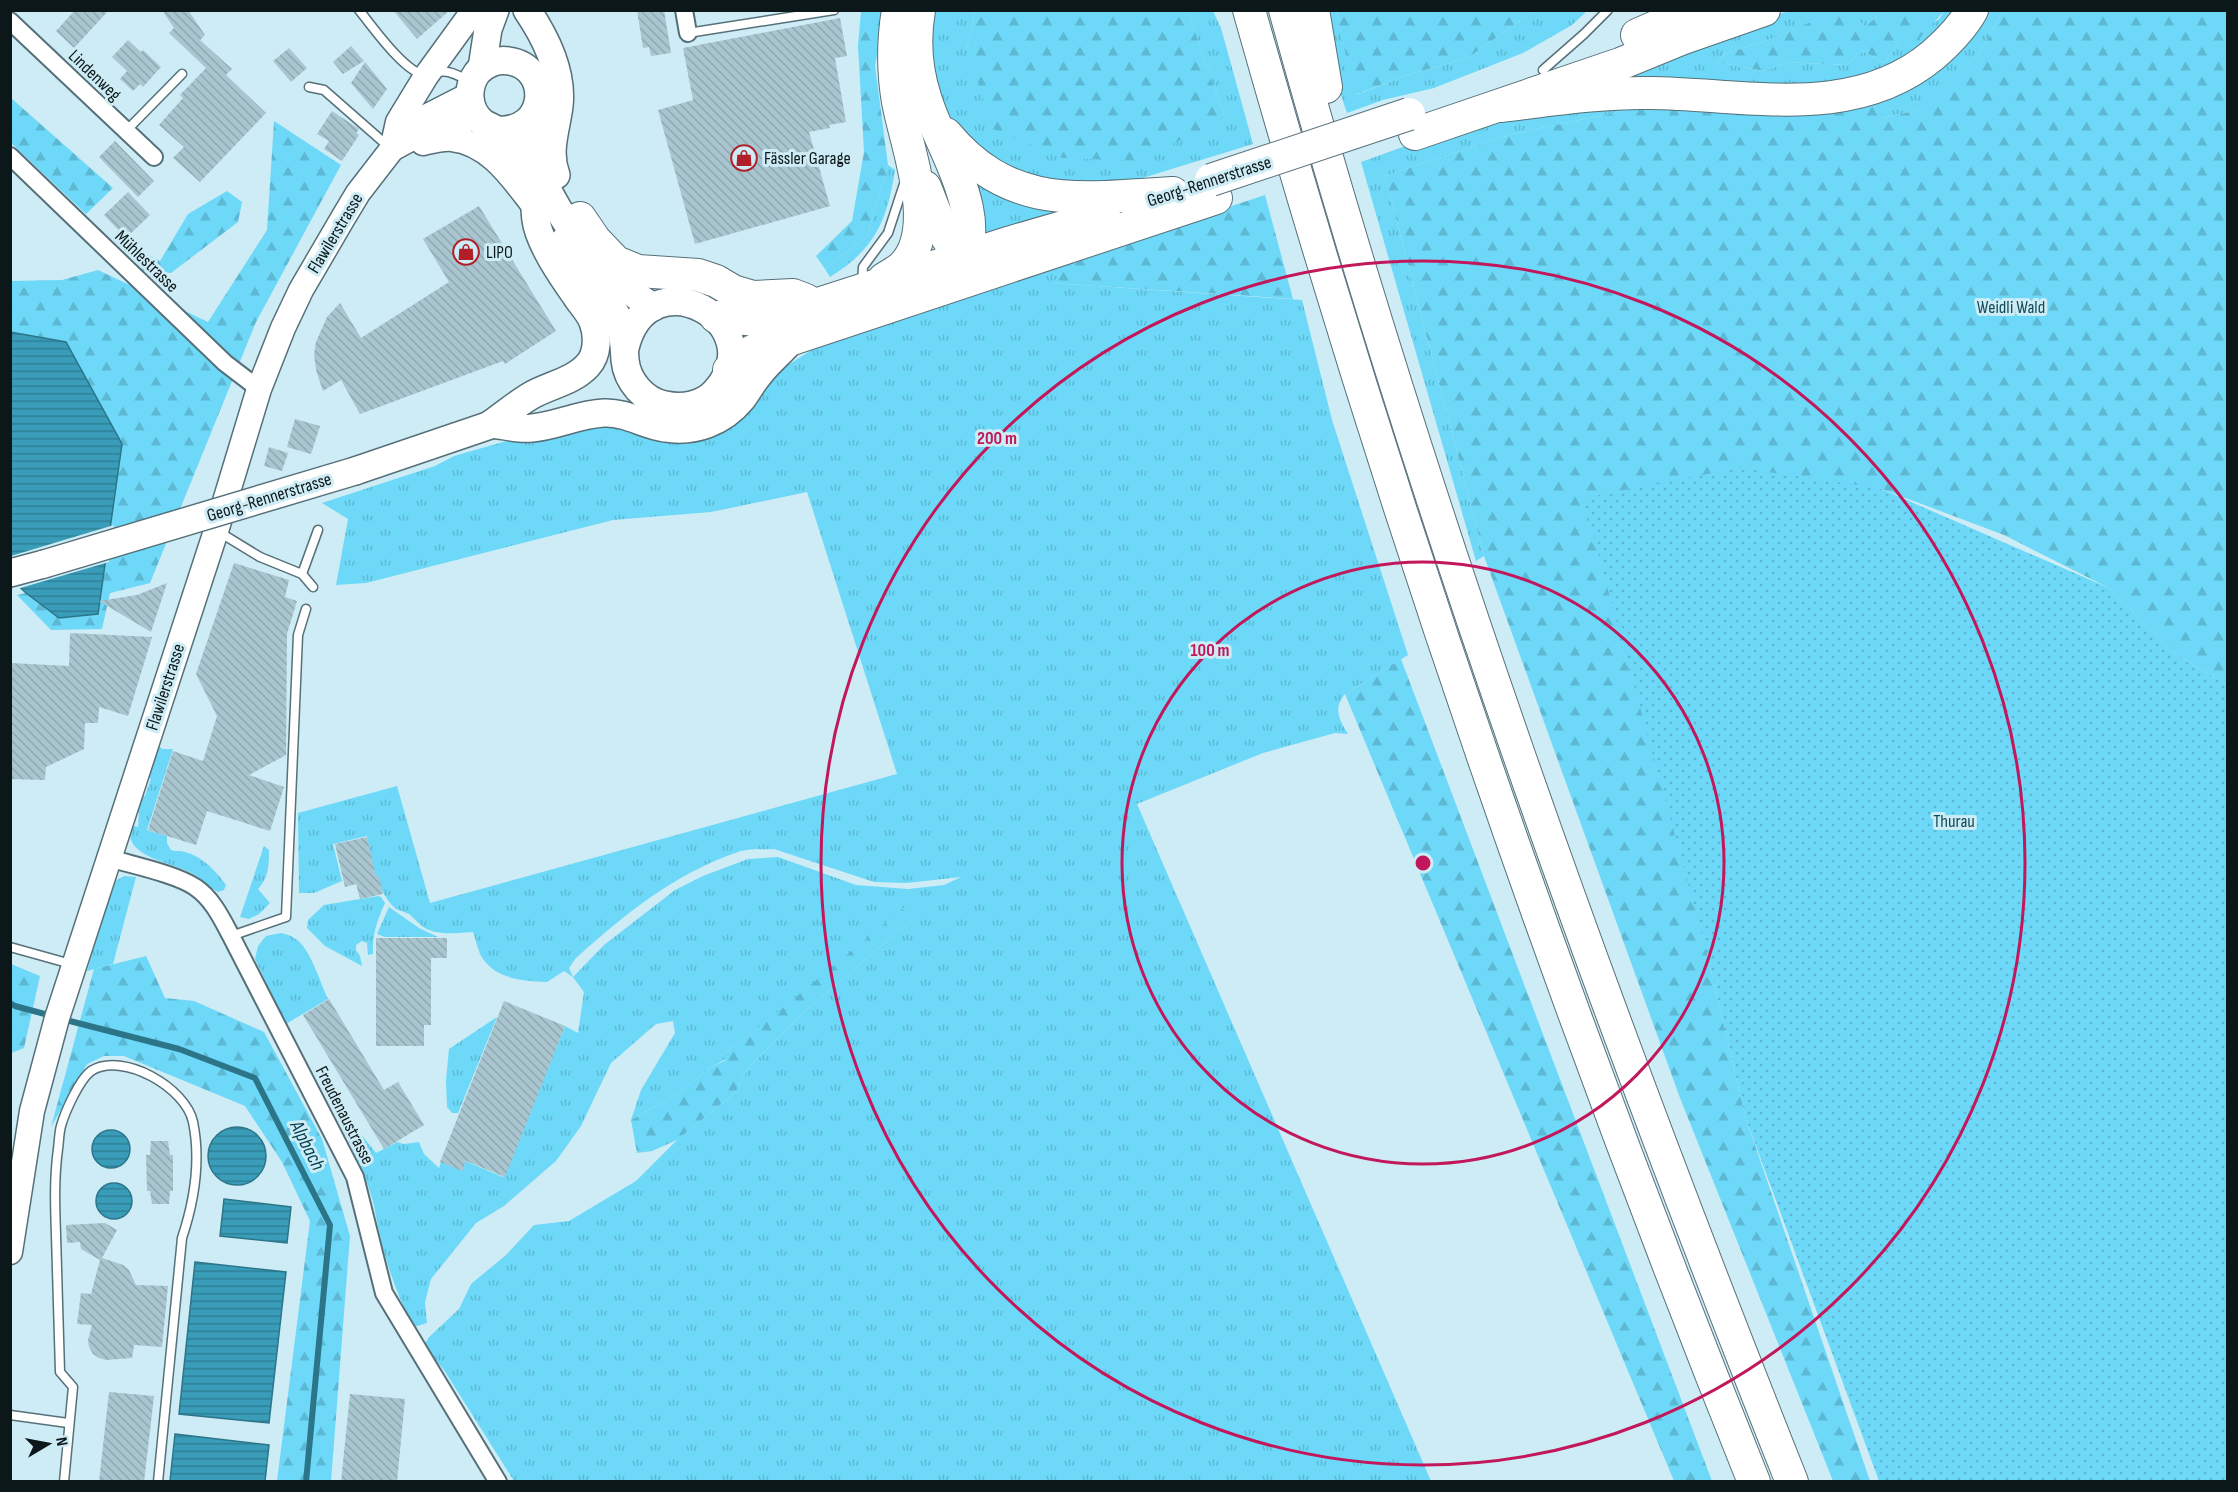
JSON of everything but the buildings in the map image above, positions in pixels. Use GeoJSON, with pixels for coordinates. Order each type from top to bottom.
{"type":"FeatureCollection","features":[{"type":"Feature","properties":{"kind":"highway"},"geometry":{"type":"LineString","coordinates":[[861,289],[885,278],[903,265],[916,242],[920,219],[912,157],[896,88],[895,34],[898,10]]}},
{"type":"Feature","properties":{"kind":"highway"},"geometry":{"type":"LineString","coordinates":[[919,10],[916,33],[917,61],[922,87],[968,207],[970,236],[960,266],[947,282],[933,291]]}},
{"type":"Feature","properties":{"kind":"highway"},"geometry":{"type":"LineString","coordinates":[[1228,10],[1299,182]]}},
{"type":"Feature","properties":{"kind":"highway"},"geometry":{"type":"LineString","coordinates":[[1249,10],[1299,182],[1400,508],[1515,847],[1621,1138],[1754,1482]]}},
{"type":"Feature","properties":{"kind":"highway"},"geometry":{"type":"LineString","coordinates":[[1285,10],[1347,223],[1432,497],[1541,814],[1682,1199],[1792,1482]]}},
{"type":"Feature","properties":{"kind":"highway"},"geometry":{"type":"LineString","coordinates":[[1313,10],[1323,75],[1351,179],[1347,223]]}},
{"type":"Feature","properties":{"kind":"highway"},"geometry":{"type":"LineString","coordinates":[[1624,40],[1641,27],[1653,10]]}},
{"type":"Feature","properties":{"kind":"highway","name":"Georg-Rennerstrasse"},"geometry":{"type":"LineString","coordinates":[[729,370],[754,349],[787,346],[933,291],[1014,266],[1213,189],[1412,124],[1694,10]]}},
{"type":"Feature","properties":{"kind":"highway"},"geometry":{"type":"LineString","coordinates":[[1501,106],[1617,93],[1671,93],[1762,100],[1800,100],[1866,91],[1890,82],[1920,65],[1948,42],[1972,10]]}},
{"type":"Feature","properties":{"kind":"highway","name":"Georg-Rennerstrasse"},"geometry":{"type":"LineString","coordinates":[[1412,124],[1501,106],[1620,64],[1756,11]]}},
{"type":"Feature","properties":{"kind":"highway"},"geometry":{"type":"LineString","coordinates":[[932,117],[963,154],[987,172],[1013,186],[1054,196],[1173,193]]}},
{"type":"Feature","properties":{"kind":"highway"},"geometry":{"type":"LineString","coordinates":[[912,157],[944,234],[953,248],[979,265],[1014,266]]}},
{"type":"Feature","properties":{"kind":"highway","name":"Georg-Rennerstrasse"},"geometry":{"type":"LineString","coordinates":[[716,317],[761,320],[784,315],[1173,193],[1213,189]]}},
{"type":"Feature","properties":{"kind":"highway"},"geometry":{"type":"LineString","coordinates":[[580,218],[595,240],[616,262],[638,271],[698,275],[716,281],[733,291],[753,297],[793,295],[816,304]]}},
{"type":"Feature","properties":{"kind":"main road"},"geometry":{"type":"LineString","coordinates":[[474,10],[426,76],[398,122],[394,141],[450,139],[467,142],[487,154],[505,169],[534,206],[552,223],[580,269],[619,319],[625,355],[633,381],[647,398],[674,407],[702,402],[714,394],[723,383],[729,370],[731,356],[725,331],[716,317],[694,304],[681,301],[667,302],[643,314],[634,324],[628,336],[625,355]]}},
{"type":"Feature","properties":{"kind":"main road"},"geometry":{"type":"LineString","coordinates":[[497,10],[517,62]]}},
{"type":"Feature","properties":{"kind":"main road"},"geometry":{"type":"LineString","coordinates":[[491,424],[533,394],[572,376],[589,365],[596,348],[596,334],[592,320],[568,284],[538,231],[532,179],[479,98],[488,29],[497,10]]}},
{"type":"Feature","properties":{"kind":"main road"},"geometry":{"type":"LineString","coordinates":[[527,10],[549,47],[556,72],[559,105],[551,142],[553,168],[564,194],[580,218]]}},
{"type":"Feature","properties":{"kind":"main road"},"geometry":{"type":"LineString","coordinates":[[499,60],[517,62],[528,69],[536,80],[540,93],[538,107],[531,118],[515,129],[479,98],[499,60]]}},
{"type":"Feature","properties":{"kind":"main road","name":"Flawilerstrasse"},"geometry":{"type":"LineString","coordinates":[[10,1252],[32,1111],[44,1061],[216,531],[259,389],[301,290],[349,207],[394,141],[479,98]]}},
{"type":"Feature","properties":{"kind":"main road"},"geometry":{"type":"LineString","coordinates":[[531,118],[533,152],[536,162],[554,200],[571,227],[592,259],[607,274],[653,307]]}},
{"type":"Feature","properties":{"kind":"main road"},"geometry":{"type":"LineString","coordinates":[[491,424],[531,429],[604,413],[633,416],[649,424],[665,428],[684,430],[702,427],[718,420],[730,411],[743,398],[758,374],[787,346]]}},
{"type":"Feature","properties":{"kind":"main road","name":"Georg-Rennerstrasse"},"geometry":{"type":"LineString","coordinates":[[10,573],[356,471],[525,413],[587,385],[625,355]]}},
{"type":"Feature","properties":{"kind":"main road","name":"Georg-Rennerstrasse"},"geometry":{"type":"LineString","coordinates":[[525,413],[556,409],[595,398],[625,395],[647,398]]}},
{"type":"Feature","properties":{"kind":"street","name":"Lindenweg"},"geometry":{"type":"LineString","coordinates":[[18,10],[10,20],[154,157]]}},
{"type":"Feature","properties":{"kind":"street"},"geometry":{"type":"LineString","coordinates":[[684,10],[688,33]]}},
{"type":"Feature","properties":{"kind":"street","name":"Mühlestrasse"},"geometry":{"type":"LineString","coordinates":[[10,156],[225,363],[259,389]]}},
{"type":"Feature","properties":{"kind":"street","name":"Freudenaustrasse"},"geometry":{"type":"LineString","coordinates":[[110,858],[195,887],[215,908],[355,1177],[384,1293],[498,1482]]}},
{"type":"Feature","properties":{"kind":"lane"},"geometry":{"type":"LineString","coordinates":[[359,10],[404,62],[417,72],[426,76],[439,72],[450,72],[479,98]]}},
{"type":"Feature","properties":{"kind":"lane"},"geometry":{"type":"LineString","coordinates":[[688,33],[834,10]]}},
{"type":"Feature","properties":{"kind":"lane"},"geometry":{"type":"LineString","coordinates":[[1543,70],[1608,10]]}},
{"type":"Feature","properties":{"kind":"lane"},"geometry":{"type":"LineString","coordinates":[[126,131],[182,74]]}},
{"type":"Feature","properties":{"kind":"lane"},"geometry":{"type":"LineString","coordinates":[[309,87],[324,90],[394,141]]}},
{"type":"Feature","properties":{"kind":"lane"},"geometry":{"type":"LineString","coordinates":[[302,574],[318,530]]}},
{"type":"Feature","properties":{"kind":"lane"},"geometry":{"type":"LineString","coordinates":[[216,531],[260,557],[302,574],[313,587]]}},
{"type":"Feature","properties":{"kind":"lane"},"geometry":{"type":"LineString","coordinates":[[231,936],[286,917],[298,635],[306,609]]}},
{"type":"Feature","properties":{"kind":"lane"},"geometry":{"type":"LineString","coordinates":[[10,947],[73,969]]}},
{"type":"Feature","properties":{"kind":"lane"},"geometry":{"type":"LineString","coordinates":[[64,1482],[73,1387],[60,1371],[54,1181],[60,1128],[75,1092],[90,1072],[109,1064],[127,1066],[156,1079],[179,1095],[193,1120],[196,1171],[191,1210],[182,1238],[158,1482]]}},
{"type":"Feature","properties":{"kind":"lane"},"geometry":{"type":"LineString","coordinates":[[10,1415],[68,1423]]}},
{"type":"Feature","properties":{"kind":"green space"},"geometry":{"type":"Polygon","coordinates":[[[1336,10],[1533,11],[1468,58],[1407,75],[1355,95],[1336,10]]]}},
{"type":"Feature","properties":{"kind":"green space"},"geometry":{"type":"Polygon","coordinates":[[[861,11],[885,11],[875,66],[888,165],[867,237],[825,269],[816,256],[852,221],[864,152],[858,46],[861,11]]]}},
{"type":"Feature","properties":{"kind":"green space"},"geometry":{"type":"Polygon","coordinates":[[[932,11],[975,11],[967,49],[1225,118],[1188,11],[1213,11],[1221,28],[1253,144],[1123,184],[1066,188],[997,165],[953,125],[934,86],[929,31],[932,11]]]}},
{"type":"Feature","properties":{"kind":"green space"},"geometry":{"type":"Polygon","coordinates":[[[975,11],[1188,11],[1225,118],[1138,161],[1063,158],[993,129],[967,49],[975,11]]]}},
{"type":"Feature","properties":{"kind":"green space"},"geometry":{"type":"Polygon","coordinates":[[[1327,11],[1336,11],[1356,95],[1407,75],[1468,58],[1533,11],[1587,11],[1572,25],[1523,53],[1434,88],[1383,100],[1347,113],[1339,89],[1327,11]]]}},
{"type":"Feature","properties":{"kind":"green space"},"geometry":{"type":"Polygon","coordinates":[[[1789,11],[1883,11],[1865,27],[1816,20],[1777,37],[1725,54],[1716,62],[1764,71],[1788,62],[1847,65],[1863,51],[1884,63],[1900,42],[1939,19],[1944,11],[1965,11],[1934,47],[1853,86],[1578,87],[1718,34],[1789,11]]]}},
{"type":"Feature","properties":{"kind":"green space"},"geometry":{"type":"Polygon","coordinates":[[[1851,11],[1865,27],[1883,11],[1944,11],[1918,40],[1900,42],[1884,63],[1863,51],[1847,65],[1788,62],[1764,71],[1716,62],[1725,54],[1777,37],[1815,20],[1851,11]]]}},
{"type":"Feature","properties":{"kind":"green space"},"geometry":{"type":"Polygon","coordinates":[[[1988,11],[2004,11],[1977,56],[1927,108],[1882,118],[1872,103],[1914,86],[1940,69],[1967,41],[1988,11]]]}},
{"type":"Feature","properties":{"kind":"green space","name":"Weidli Wald"},"geometry":{"type":"Polygon","coordinates":[[[2004,11],[2227,11],[2227,685],[2175,654],[2109,588],[2004,535],[1879,488],[1707,953],[1746,1119],[1870,1481],[1833,1481],[1680,1098],[1484,556],[1385,176],[1512,134],[1642,107],[1872,103],[1883,118],[1926,108],[1977,56],[2004,11]]]}},
{"type":"Feature","properties":{"kind":"green space"},"geometry":{"type":"Polygon","coordinates":[[[11,98],[113,188],[86,214],[11,143],[11,98]]]}},
{"type":"Feature","properties":{"kind":"green space"},"geometry":{"type":"Polygon","coordinates":[[[1642,107],[1512,134],[1385,176],[1484,556],[1476,561],[1361,162],[1422,140],[1510,121],[1582,108],[1642,107]]]}},
{"type":"Feature","properties":{"kind":"green space"},"geometry":{"type":"Polygon","coordinates":[[[274,121],[341,165],[256,322],[150,583],[110,593],[102,629],[51,630],[17,595],[26,593],[59,618],[66,342],[11,332],[10,281],[62,280],[98,270],[208,322],[267,230],[274,121]]]}},
{"type":"Feature","properties":{"kind":"green space"},"geometry":{"type":"Polygon","coordinates":[[[888,165],[895,170],[883,219],[858,256],[830,277],[825,269],[867,237],[888,165]]]}},
{"type":"Feature","properties":{"kind":"green space"},"geometry":{"type":"Polygon","coordinates":[[[967,173],[1078,208],[980,239],[967,173]]]}},
{"type":"Feature","properties":{"kind":"green space"},"geometry":{"type":"Polygon","coordinates":[[[227,191],[242,202],[238,222],[171,273],[142,271],[133,247],[160,261],[188,214],[227,191]]]}},
{"type":"Feature","properties":{"kind":"green space"},"geometry":{"type":"Polygon","coordinates":[[[1265,195],[1293,299],[1051,283],[1083,255],[1265,195]]]}},
{"type":"Feature","properties":{"kind":"green space"},"geometry":{"type":"Polygon","coordinates":[[[1083,255],[1052,283],[1302,300],[1332,420],[1408,655],[1345,694],[1341,699],[1339,714],[1348,734],[1335,733],[1263,753],[1137,804],[1431,1481],[514,1481],[444,1370],[424,1346],[429,1337],[459,1309],[471,1284],[506,1255],[534,1225],[569,1221],[636,1181],[677,1140],[735,1093],[749,1067],[801,1015],[914,918],[721,1055],[726,1059],[710,1068],[676,1095],[631,1120],[641,1090],[675,1033],[673,1021],[656,1024],[611,1063],[581,1126],[556,1161],[504,1206],[476,1223],[431,1279],[425,1302],[427,1323],[414,1327],[389,1268],[367,1184],[354,1151],[333,1110],[339,1106],[376,1153],[397,1142],[404,1144],[419,1142],[424,1154],[439,1168],[441,1162],[465,1161],[503,1177],[565,1026],[578,1033],[584,992],[573,977],[564,971],[547,982],[521,980],[504,975],[489,966],[483,959],[473,932],[434,932],[423,927],[409,914],[396,909],[379,885],[372,865],[367,836],[333,844],[342,881],[314,893],[299,893],[298,813],[397,786],[430,903],[897,774],[807,492],[711,512],[613,520],[366,583],[336,585],[348,519],[322,503],[435,466],[454,456],[556,427],[602,423],[628,428],[651,439],[687,444],[712,437],[751,410],[769,377],[821,344],[1083,255]],[[774,849],[742,851],[693,871],[651,897],[594,942],[576,958],[569,968],[573,977],[604,945],[675,890],[703,876],[748,859],[778,857],[856,885],[908,889],[944,885],[961,877],[907,883],[874,882],[774,849]]]}},
{"type":"Feature","properties":{"kind":"green space","name":"Thurau"},"geometry":{"type":"Polygon","coordinates":[[[1739,468],[1879,488],[2109,588],[2175,654],[2227,685],[2227,1481],[1879,1481],[1746,1119],[1707,953],[1583,498],[1739,468]]]}},
{"type":"Feature","properties":{"kind":"green space"},"geometry":{"type":"Polygon","coordinates":[[[1401,659],[1712,1481],[1674,1481],[1345,694],[1401,659]]]}},
{"type":"Feature","properties":{"kind":"green space"},"geometry":{"type":"Polygon","coordinates":[[[156,745],[163,749],[173,749],[147,830],[167,836],[167,843],[171,850],[183,851],[203,861],[226,885],[224,890],[218,892],[195,875],[152,858],[134,845],[130,836],[131,825],[138,827],[139,813],[135,811],[141,795],[145,796],[151,779],[147,776],[156,745]]]}},
{"type":"Feature","properties":{"kind":"green space"},"geometry":{"type":"Polygon","coordinates":[[[264,846],[269,850],[268,866],[264,880],[258,889],[270,903],[259,914],[249,919],[240,917],[264,846]]]}},
{"type":"Feature","properties":{"kind":"green space"},"geometry":{"type":"Polygon","coordinates":[[[124,876],[136,877],[113,964],[87,971],[112,883],[124,876]]]}},
{"type":"Feature","properties":{"kind":"green space"},"geometry":{"type":"Polygon","coordinates":[[[378,896],[385,903],[376,928],[373,954],[368,955],[367,943],[362,941],[356,945],[362,966],[325,946],[307,928],[308,920],[324,905],[378,896]]]}},
{"type":"Feature","properties":{"kind":"green space"},"geometry":{"type":"Polygon","coordinates":[[[912,901],[924,904],[914,918],[801,1015],[749,1067],[735,1093],[677,1140],[652,1151],[637,1153],[631,1120],[676,1095],[710,1068],[726,1060],[721,1055],[756,1030],[912,901]]]}},
{"type":"Feature","properties":{"kind":"green space"},"geometry":{"type":"Polygon","coordinates":[[[389,907],[419,928],[438,937],[385,937],[377,934],[389,907]]]}},
{"type":"Feature","properties":{"kind":"green space"},"geometry":{"type":"Polygon","coordinates":[[[281,933],[300,942],[305,949],[328,999],[286,1024],[255,959],[258,946],[266,936],[281,933]]]}},
{"type":"Feature","properties":{"kind":"green space"},"geometry":{"type":"Polygon","coordinates":[[[146,956],[165,998],[194,1001],[264,1032],[322,1139],[350,1236],[331,1481],[277,1481],[310,1221],[282,1162],[245,1106],[124,1056],[104,1056],[87,1064],[51,1127],[94,969],[146,956]]]}},
{"type":"Feature","properties":{"kind":"green space"},"geometry":{"type":"Polygon","coordinates":[[[11,964],[40,976],[24,1048],[11,1053],[11,964]]]}},
{"type":"Feature","properties":{"kind":"green space"},"geometry":{"type":"Polygon","coordinates":[[[497,1017],[458,1113],[452,1113],[447,1107],[446,1080],[449,1049],[497,1017]]]}},
{"type":"Feature","properties":{"kind":"shaded area"},"geometry":{"type":"Polygon","coordinates":[[[10,332],[66,342],[122,444],[98,614],[59,618],[11,579],[10,332]]]}},
{"type":"Feature","properties":{"kind":"shaded area"},"geometry":{"type":"Polygon","coordinates":[[[237,1127],[253,1132],[261,1140],[266,1156],[261,1172],[253,1180],[237,1185],[221,1180],[213,1172],[208,1156],[213,1140],[221,1132],[237,1127]]]}},
{"type":"Feature","properties":{"kind":"shaded area"},"geometry":{"type":"Polygon","coordinates":[[[111,1130],[124,1136],[130,1149],[124,1162],[111,1168],[98,1162],[92,1149],[98,1136],[111,1130]]]}},
{"type":"Feature","properties":{"kind":"shaded area"},"geometry":{"type":"Polygon","coordinates":[[[114,1183],[127,1188],[132,1201],[127,1214],[114,1219],[101,1214],[96,1201],[101,1188],[114,1183]]]}},
{"type":"Feature","properties":{"kind":"shaded area"},"geometry":{"type":"Polygon","coordinates":[[[224,1199],[291,1207],[287,1243],[220,1236],[224,1199]]]}},
{"type":"Feature","properties":{"kind":"shaded area"},"geometry":{"type":"Polygon","coordinates":[[[195,1262],[286,1272],[269,1423],[179,1414],[195,1262]]]}},
{"type":"Feature","properties":{"kind":"shaded area"},"geometry":{"type":"Polygon","coordinates":[[[175,1434],[269,1445],[265,1481],[170,1481],[175,1434]]]}},
{"type":"Feature","properties":{"kind":"pier"},"geometry":{"type":"Polygon","coordinates":[[[114,525],[109,562],[17,589],[10,583],[11,556],[114,525]]]}},
{"type":"Feature","properties":{"kind":"waterway","name":"Alpbach"},"geometry":{"type":"LineString","coordinates":[[10,1003],[52,1016]]}},
{"type":"Feature","properties":{"kind":"waterway","name":"Alpbach"},"geometry":{"type":"LineString","coordinates":[[62,1019],[179,1049],[255,1078],[330,1225],[306,1482]]}},
{"type":"Feature","properties":{"kind":"place","name":"Fässler Garage"},"geometry":{"type":"Point","coordinates":[744,158]}},
{"type":"Feature","properties":{"kind":"place","name":"LIPO"},"geometry":{"type":"Point","coordinates":[466,252]}}]}
